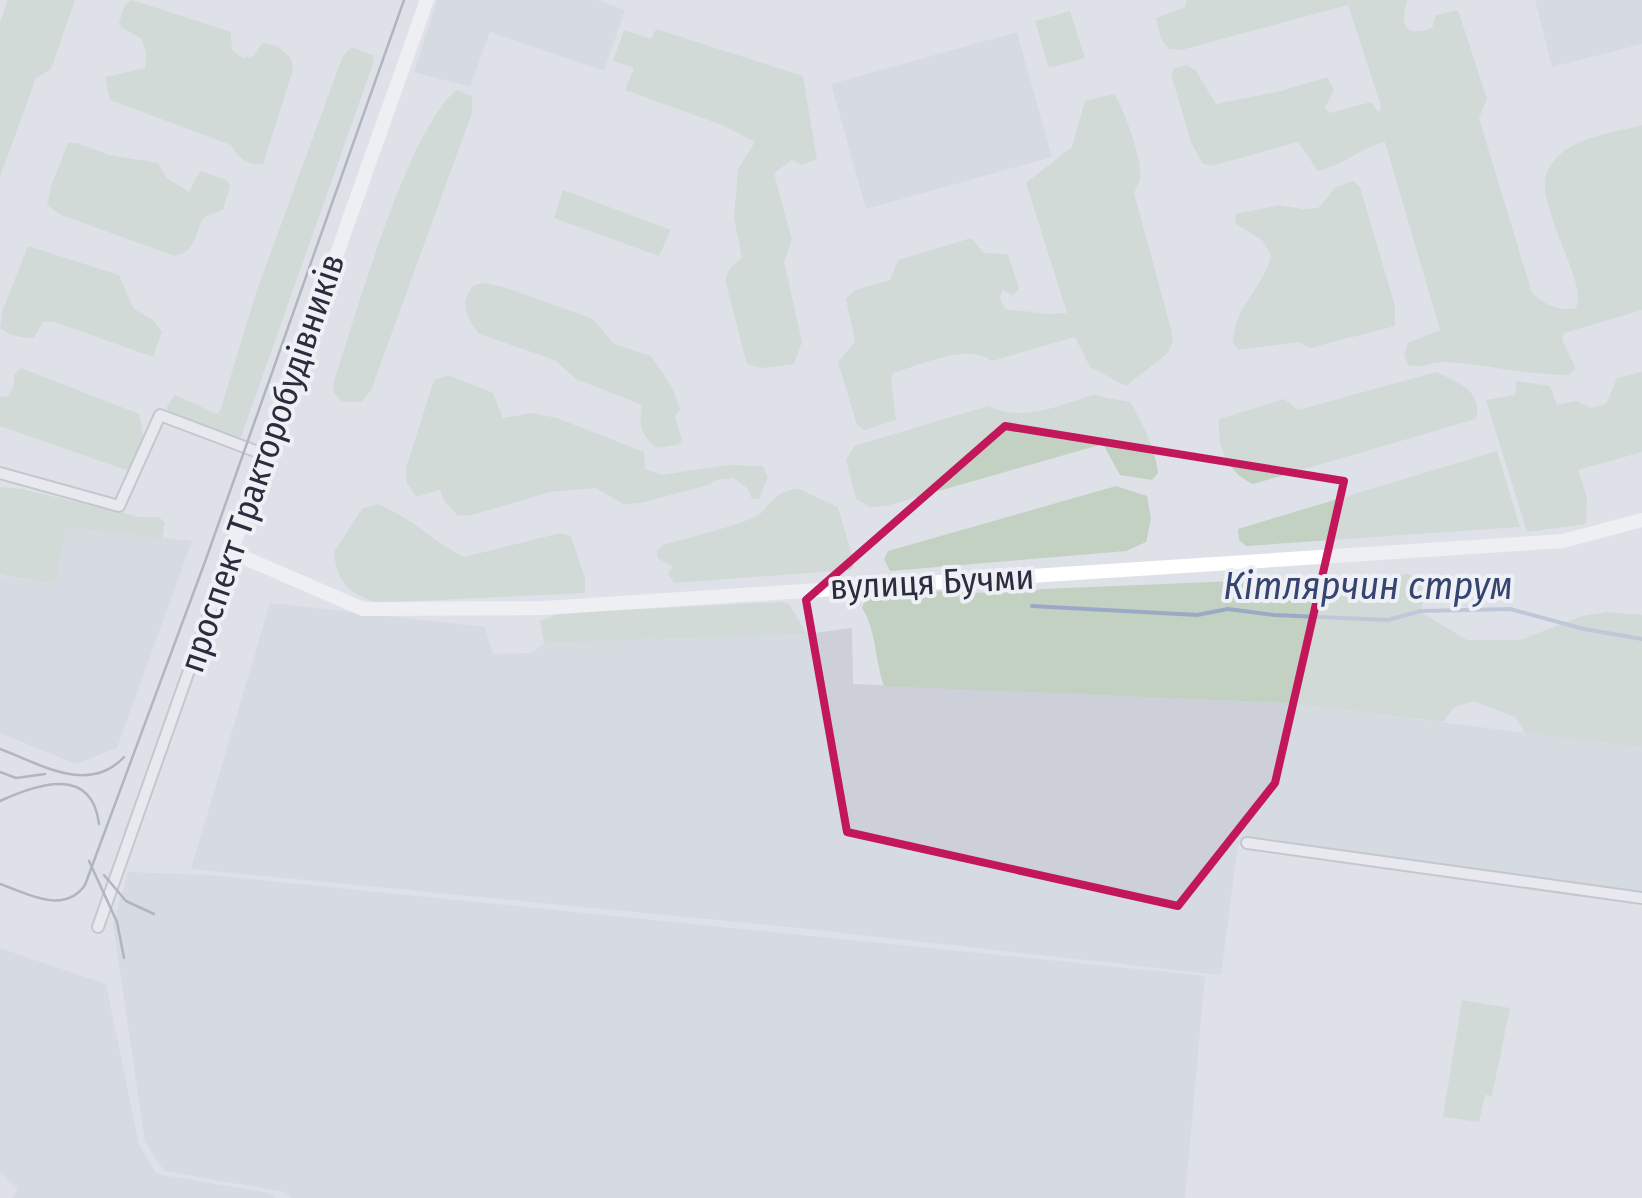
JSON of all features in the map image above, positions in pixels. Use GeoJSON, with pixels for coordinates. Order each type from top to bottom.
{"type":"FeatureCollection","features":[{"type":"Feature","properties":{"kind":"street","name":"проспект Тракторобудівників"},"geometry":{"type":"LineString","coordinates":[[98,927],[427,0]]}},
{"type":"Feature","properties":{"kind":"street"},"geometry":{"type":"LineString","coordinates":[[0,473],[119,506],[160,415],[264,454]]}},
{"type":"Feature","properties":{"kind":"street","name":"вулиця Бучми"},"geometry":{"type":"LineString","coordinates":[[230,552],[363,609],[545,608],[1563,541],[1642,520]]}},
{"type":"Feature","properties":{"kind":"street"},"geometry":{"type":"LineString","coordinates":[[1246,843],[1642,898]]}},
{"type":"Feature","properties":{"kind":"highlighted area"},"geometry":{"type":"Polygon","coordinates":[[[1005,426],[1344,481],[1275,783],[1178,906],[847,832],[806,600],[1005,426]]]}},
{"type":"Feature","properties":{"kind":"shaded area"},"geometry":{"type":"Polygon","coordinates":[[[437,0],[597,0],[625,10],[604,71],[490,32],[470,87],[414,72],[437,0]]]}},
{"type":"Feature","properties":{"kind":"shaded area"},"geometry":{"type":"Polygon","coordinates":[[[1535,0],[1642,0],[1642,44],[1552,67],[1535,0]]]}},
{"type":"Feature","properties":{"kind":"shaded area"},"geometry":{"type":"Polygon","coordinates":[[[1017,32],[1052,157],[866,209],[831,84],[1017,32]]]}},
{"type":"Feature","properties":{"kind":"shaded area"},"geometry":{"type":"Polygon","coordinates":[[[66,527],[192,541],[117,748],[76,764],[0,733],[0,576],[55,584],[66,527]]]}},
{"type":"Feature","properties":{"kind":"shaded area"},"geometry":{"type":"Polygon","coordinates":[[[270,603],[485,627],[493,654],[532,653],[544,643],[807,634],[852,628],[853,684],[1284,703],[1642,747],[1642,893],[1238,844],[1221,975],[799,928],[191,869],[270,603]]]}},
{"type":"Feature","properties":{"kind":"shaded area"},"geometry":{"type":"Polygon","coordinates":[[[128,872],[209,875],[1205,976],[1185,1198],[292,1198],[285,1192],[164,1171],[145,1142],[113,924],[128,872]]]}},
{"type":"Feature","properties":{"kind":"shaded area"},"geometry":{"type":"Polygon","coordinates":[[[0,948],[106,984],[139,1145],[157,1174],[270,1193],[276,1198],[12,1198],[18,1189],[0,1173],[0,948]]]}},
{"type":"Feature","properties":{"kind":"green space"},"geometry":{"type":"Polygon","coordinates":[[[8,0],[75,0],[51,69],[36,78],[0,177],[0,22],[8,0]]]}},
{"type":"Feature","properties":{"kind":"green space"},"geometry":{"type":"Polygon","coordinates":[[[132,0],[231,32],[232,50],[243,58],[254,56],[262,43],[277,46],[291,58],[293,70],[263,164],[244,160],[231,145],[110,100],[105,77],[145,68],[146,52],[141,38],[119,23],[125,4],[132,0]]]}},
{"type":"Feature","properties":{"kind":"green space"},"geometry":{"type":"Polygon","coordinates":[[[1187,0],[1407,0],[1404,22],[1409,30],[1415,31],[1432,28],[1436,15],[1458,10],[1487,99],[1479,118],[1532,293],[1558,308],[1576,308],[1578,296],[1546,199],[1545,180],[1550,166],[1559,155],[1584,140],[1642,125],[1642,310],[1564,333],[1562,339],[1576,369],[1569,375],[1448,362],[1408,365],[1404,355],[1408,343],[1440,330],[1385,142],[1318,171],[1298,142],[1211,166],[1202,163],[1191,142],[1171,74],[1175,68],[1187,65],[1196,71],[1216,104],[1327,77],[1334,90],[1325,108],[1330,113],[1371,102],[1379,113],[1381,106],[1348,5],[1181,50],[1169,49],[1161,39],[1156,18],[1185,7],[1187,0]]]}},
{"type":"Feature","properties":{"kind":"green space"},"geometry":{"type":"Polygon","coordinates":[[[1070,11],[1085,58],[1049,68],[1035,21],[1070,11]]]}},
{"type":"Feature","properties":{"kind":"green space"},"geometry":{"type":"Polygon","coordinates":[[[656,29],[803,76],[817,159],[802,165],[792,160],[774,173],[792,240],[784,262],[802,342],[794,364],[761,368],[747,364],[725,280],[730,268],[742,258],[734,218],[738,169],[755,142],[722,125],[625,90],[634,68],[613,61],[624,30],[651,39],[656,29]]]}},
{"type":"Feature","properties":{"kind":"green space"},"geometry":{"type":"Polygon","coordinates":[[[355,48],[374,56],[373,64],[241,437],[234,439],[168,415],[167,406],[175,395],[217,414],[220,411],[257,290],[342,58],[355,48]]]}},
{"type":"Feature","properties":{"kind":"green space"},"geometry":{"type":"Polygon","coordinates":[[[457,90],[472,96],[472,113],[371,390],[362,402],[342,402],[334,393],[333,384],[385,227],[420,142],[439,110],[457,90]]]}},
{"type":"Feature","properties":{"kind":"green space"},"geometry":{"type":"Polygon","coordinates":[[[1114,94],[1139,160],[1140,178],[1134,193],[1171,329],[1173,341],[1168,353],[1126,386],[1090,367],[1075,337],[992,361],[970,354],[944,357],[893,373],[896,420],[864,430],[857,425],[838,362],[855,342],[846,299],[855,290],[890,280],[898,260],[971,238],[984,253],[1008,254],[1019,289],[1013,295],[1002,290],[1000,298],[1005,309],[1067,313],[1026,183],[1072,147],[1085,101],[1114,94]]]}},
{"type":"Feature","properties":{"kind":"green space"},"geometry":{"type":"Polygon","coordinates":[[[68,143],[158,163],[167,178],[189,192],[200,171],[227,180],[230,186],[223,210],[204,217],[191,246],[175,256],[61,215],[47,205],[68,143]]]}},
{"type":"Feature","properties":{"kind":"green space"},"geometry":{"type":"Polygon","coordinates":[[[1353,181],[1360,187],[1395,306],[1395,326],[1310,348],[1298,342],[1239,350],[1233,343],[1238,318],[1271,256],[1263,241],[1235,223],[1236,214],[1279,205],[1318,208],[1336,187],[1353,181]]]}},
{"type":"Feature","properties":{"kind":"green space"},"geometry":{"type":"Polygon","coordinates":[[[563,190],[671,230],[659,256],[554,218],[563,190]]]}},
{"type":"Feature","properties":{"kind":"green space"},"geometry":{"type":"Polygon","coordinates":[[[28,246],[119,275],[134,309],[153,320],[162,332],[153,357],[55,322],[43,322],[34,338],[16,336],[0,328],[2,312],[28,246]]]}},
{"type":"Feature","properties":{"kind":"green space"},"geometry":{"type":"Polygon","coordinates":[[[483,283],[593,319],[614,344],[651,356],[672,387],[680,409],[675,417],[682,440],[678,445],[657,448],[647,439],[641,423],[642,405],[576,379],[555,360],[479,334],[465,304],[474,285],[483,283]]]}},
{"type":"Feature","properties":{"kind":"green space"},"geometry":{"type":"Polygon","coordinates":[[[21,368],[139,414],[142,445],[138,458],[126,470],[0,426],[0,397],[8,396],[14,386],[14,375],[21,368]]]}},
{"type":"Feature","properties":{"kind":"green space"},"geometry":{"type":"Polygon","coordinates":[[[1436,372],[1472,394],[1476,419],[1253,484],[1236,473],[1222,449],[1219,419],[1284,399],[1298,410],[1436,372]]]}},
{"type":"Feature","properties":{"kind":"green space"},"geometry":{"type":"Polygon","coordinates":[[[1642,372],[1642,452],[1578,470],[1587,497],[1586,524],[1527,532],[1486,400],[1515,395],[1517,381],[1550,386],[1557,405],[1577,401],[1591,408],[1606,404],[1617,378],[1642,372]]]}},
{"type":"Feature","properties":{"kind":"green space"},"geometry":{"type":"Polygon","coordinates":[[[448,375],[493,393],[503,418],[532,413],[557,418],[644,452],[645,469],[661,475],[727,465],[763,466],[768,477],[759,499],[752,499],[747,488],[733,478],[641,503],[623,504],[596,488],[549,492],[458,516],[440,490],[416,497],[407,483],[406,468],[434,380],[448,375]]]}},
{"type":"Feature","properties":{"kind":"green space"},"geometry":{"type":"Polygon","coordinates":[[[1093,395],[1130,402],[1154,454],[1158,473],[1152,480],[1120,475],[1103,444],[886,506],[870,507],[856,499],[846,460],[854,446],[988,406],[1028,413],[1093,395]]]}},
{"type":"Feature","properties":{"kind":"green space"},"geometry":{"type":"Polygon","coordinates":[[[1497,451],[1520,527],[1246,546],[1239,540],[1238,529],[1497,451]]]}},
{"type":"Feature","properties":{"kind":"green space"},"geometry":{"type":"Polygon","coordinates":[[[1116,486],[1147,496],[1151,519],[1146,542],[1126,551],[890,571],[884,559],[888,551],[1116,486]]]}},
{"type":"Feature","properties":{"kind":"green space"},"geometry":{"type":"Polygon","coordinates":[[[0,487],[140,517],[159,517],[165,523],[162,538],[66,527],[55,584],[0,575],[0,487]]]}},
{"type":"Feature","properties":{"kind":"green space"},"geometry":{"type":"Polygon","coordinates":[[[799,489],[838,507],[853,559],[849,570],[674,583],[668,574],[673,567],[657,558],[663,545],[755,517],[781,493],[799,489]]]}},
{"type":"Feature","properties":{"kind":"green space"},"geometry":{"type":"Polygon","coordinates":[[[378,504],[464,557],[561,533],[571,536],[585,578],[585,593],[378,603],[368,599],[346,586],[334,552],[362,509],[378,504]]]}},
{"type":"Feature","properties":{"kind":"green space"},"geometry":{"type":"Polygon","coordinates":[[[1408,574],[1422,580],[1422,613],[1467,640],[1520,640],[1582,616],[1607,612],[1642,615],[1642,747],[1525,733],[1515,717],[1473,701],[1453,708],[1443,722],[1284,703],[884,686],[862,608],[866,598],[914,591],[1012,592],[1408,574]]]}},
{"type":"Feature","properties":{"kind":"green space"},"geometry":{"type":"Polygon","coordinates":[[[789,604],[807,634],[544,643],[540,621],[560,613],[789,604]]]}},
{"type":"Feature","properties":{"kind":"green space"},"geometry":{"type":"Polygon","coordinates":[[[1462,1000],[1510,1008],[1492,1096],[1485,1095],[1479,1122],[1443,1117],[1462,1000]]]}},
{"type":"Feature","properties":{"kind":"waterway","name":"Кітлярчин струм"},"geometry":{"type":"LineString","coordinates":[[1032,606],[1197,615],[1228,609],[1388,620],[1421,611],[1510,609],[1584,629],[1642,639]]}},
{"type":"Feature","properties":{"kind":"tram line"},"geometry":{"type":"LineString","coordinates":[[0,884],[56,901],[67,899],[85,885],[206,559],[404,0]]}},
{"type":"Feature","properties":{"kind":"tram line"},"geometry":{"type":"LineString","coordinates":[[0,749],[48,768],[80,775],[110,768],[124,757]]}},
{"type":"Feature","properties":{"kind":"tram line"},"geometry":{"type":"LineString","coordinates":[[0,772],[16,778],[45,774]]}},
{"type":"Feature","properties":{"kind":"tram line"},"geometry":{"type":"LineString","coordinates":[[0,801],[46,785],[74,786],[86,793],[94,805],[99,824]]}},
{"type":"Feature","properties":{"kind":"tram line"},"geometry":{"type":"LineString","coordinates":[[89,861],[117,922],[124,958]]}},
{"type":"Feature","properties":{"kind":"tram line"},"geometry":{"type":"LineString","coordinates":[[104,875],[126,901],[154,914]]}}]}
